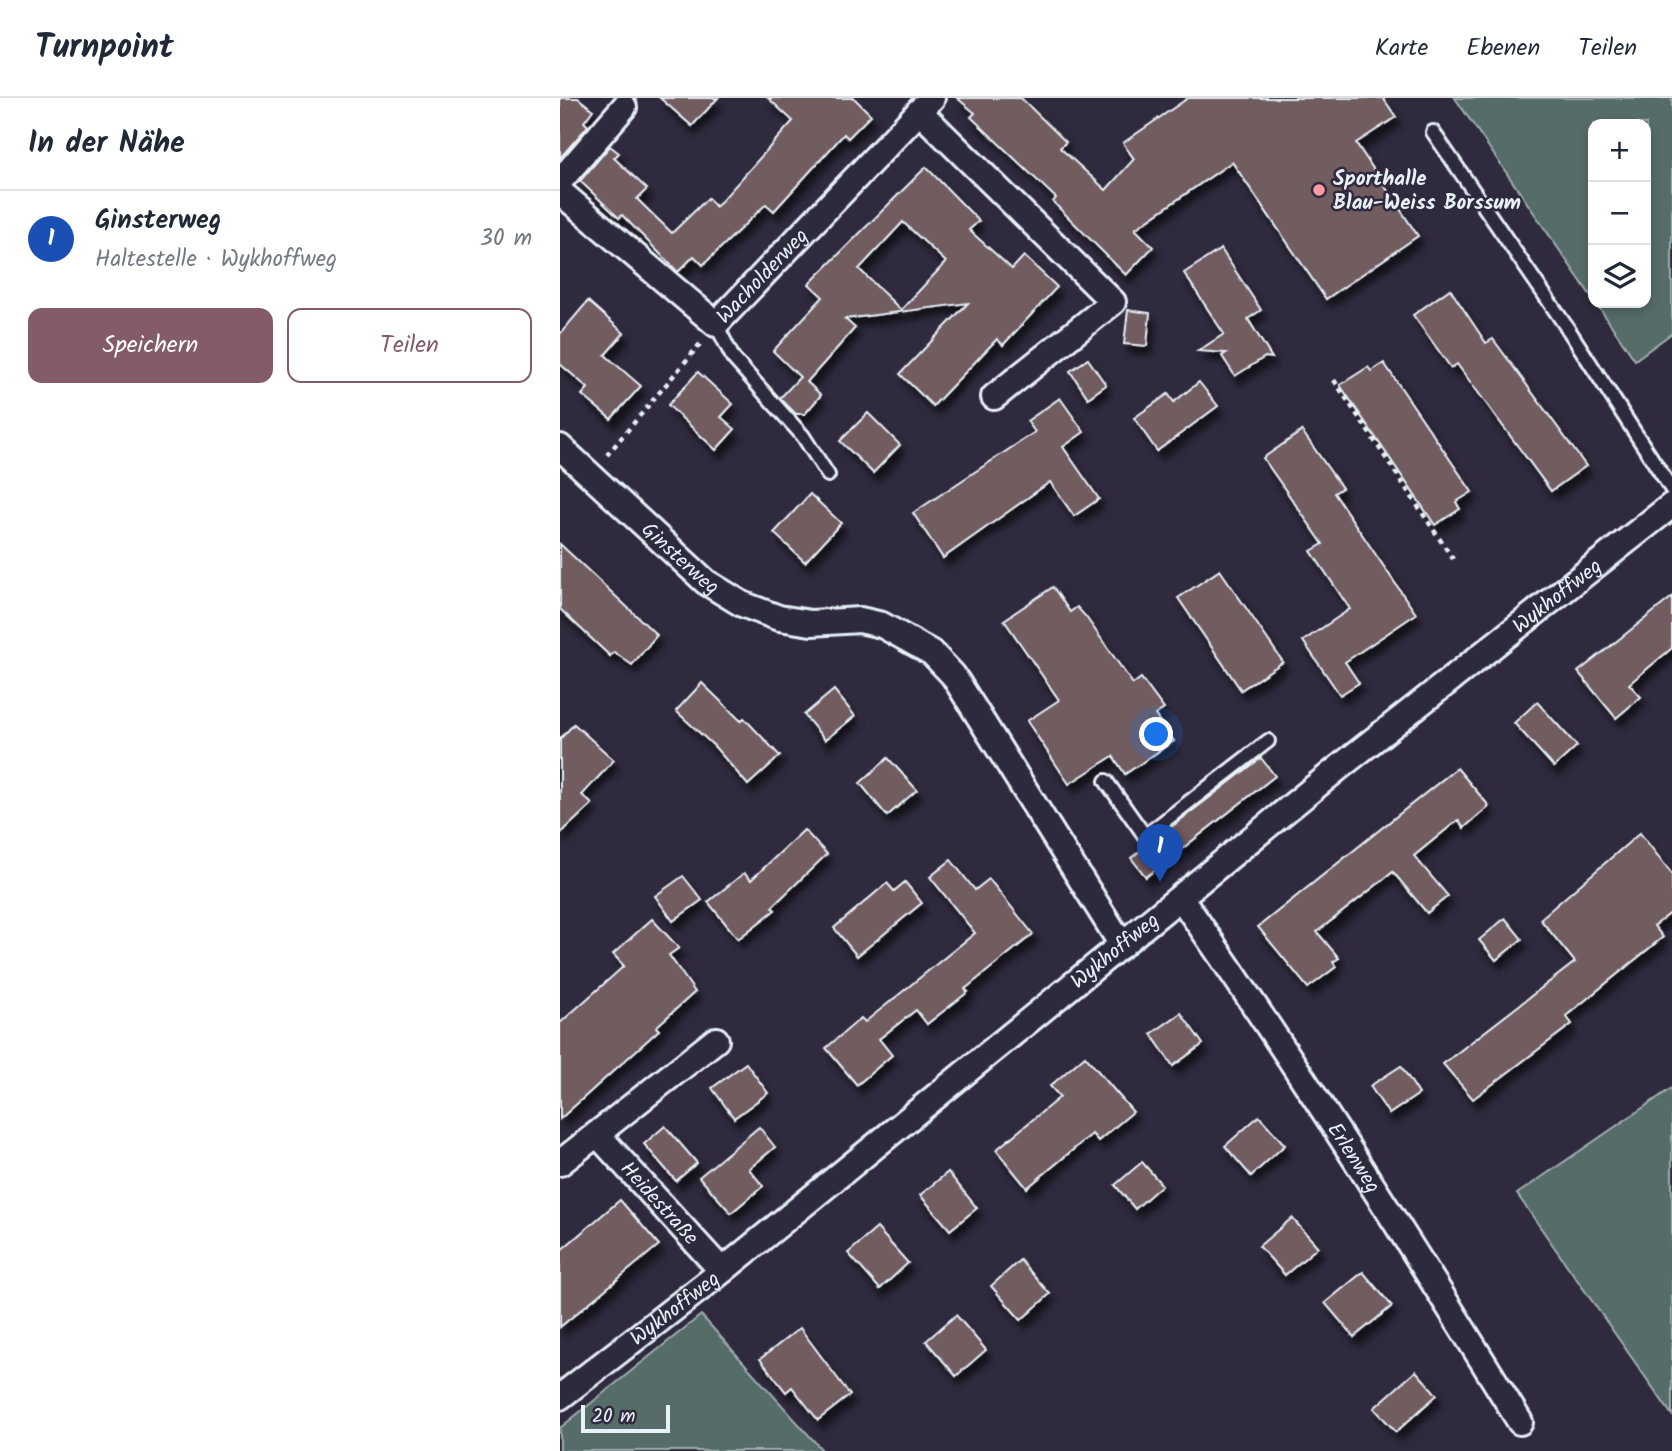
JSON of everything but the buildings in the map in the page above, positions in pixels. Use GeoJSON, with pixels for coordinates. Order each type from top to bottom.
{"type":"FeatureCollection","features":[{"type":"Feature","properties":{"kind":"street","name":"Wacholderweg"},"geometry":{"type":"LineString","coordinates":[[560,192],[716,324],[926,105],[1113,302],[994,397]]}},
{"type":"Feature","properties":{"kind":"street"},"geometry":{"type":"LineString","coordinates":[[560,181],[624,107]]}},
{"type":"Feature","properties":{"kind":"street","name":"Ginsterweg"},"geometry":{"type":"LineString","coordinates":[[560,447],[706,582],[742,604],[779,618],[811,622],[860,620],[882,625],[932,653],[953,675],[1122,945]]}},
{"type":"Feature","properties":{"kind":"street","name":"Wykhoffweg"},"geometry":{"type":"LineString","coordinates":[[560,1397],[722,1271],[1337,769],[1671,505]]}},
{"type":"Feature","properties":{"kind":"street","name":"Erlenweg"},"geometry":{"type":"LineString","coordinates":[[1181,898],[1374,1188],[1520,1422]]}},
{"type":"Feature","properties":{"kind":"street"},"geometry":{"type":"LineString","coordinates":[[560,1163],[716,1040]]}},
{"type":"Feature","properties":{"kind":"street","name":"Heidestraße"},"geometry":{"type":"LineString","coordinates":[[597,1134],[722,1271]]}},
{"type":"Feature","properties":{"kind":"lane"},"geometry":{"type":"LineString","coordinates":[[1433,132],[1570,331],[1671,505]]}},
{"type":"Feature","properties":{"kind":"lane"},"geometry":{"type":"LineString","coordinates":[[716,324],[733,358],[803,436],[828,475]]}},
{"type":"Feature","properties":{"kind":"lane"},"geometry":{"type":"LineString","coordinates":[[1106,781],[1146,836],[1268,741]]}},
{"type":"Feature","properties":{"kind":"path"},"geometry":{"type":"LineString","coordinates":[[591,474],[716,324]]}},
{"type":"Feature","properties":{"kind":"path"},"geometry":{"type":"LineString","coordinates":[[1334,380],[1455,562]]}},
{"type":"Feature","properties":{"kind":"green space"},"geometry":{"type":"Polygon","coordinates":[[[1455,98],[1672,98],[1672,333],[1635,360],[1599,308],[1651,308],[1651,119],[1588,119],[1588,292],[1455,98]]]}},
{"type":"Feature","properties":{"kind":"green space"},"geometry":{"type":"Polygon","coordinates":[[[1672,1088],[1672,1415],[1517,1194],[1672,1088]]]}},
{"type":"Feature","properties":{"kind":"green space"},"geometry":{"type":"Polygon","coordinates":[[[701,1315],[823,1451],[560,1451],[560,1428],[701,1315]]]}},
{"type":"Feature","properties":{"kind":"place","name":"Sporthalle Blau-Weiss Borssum"},"geometry":{"type":"Point","coordinates":[1319,190]}},
{"type":"Feature","properties":{"kind":"place","name":"Ginsterweg"},"geometry":{"type":"Point","coordinates":[1160,882]}}]}
